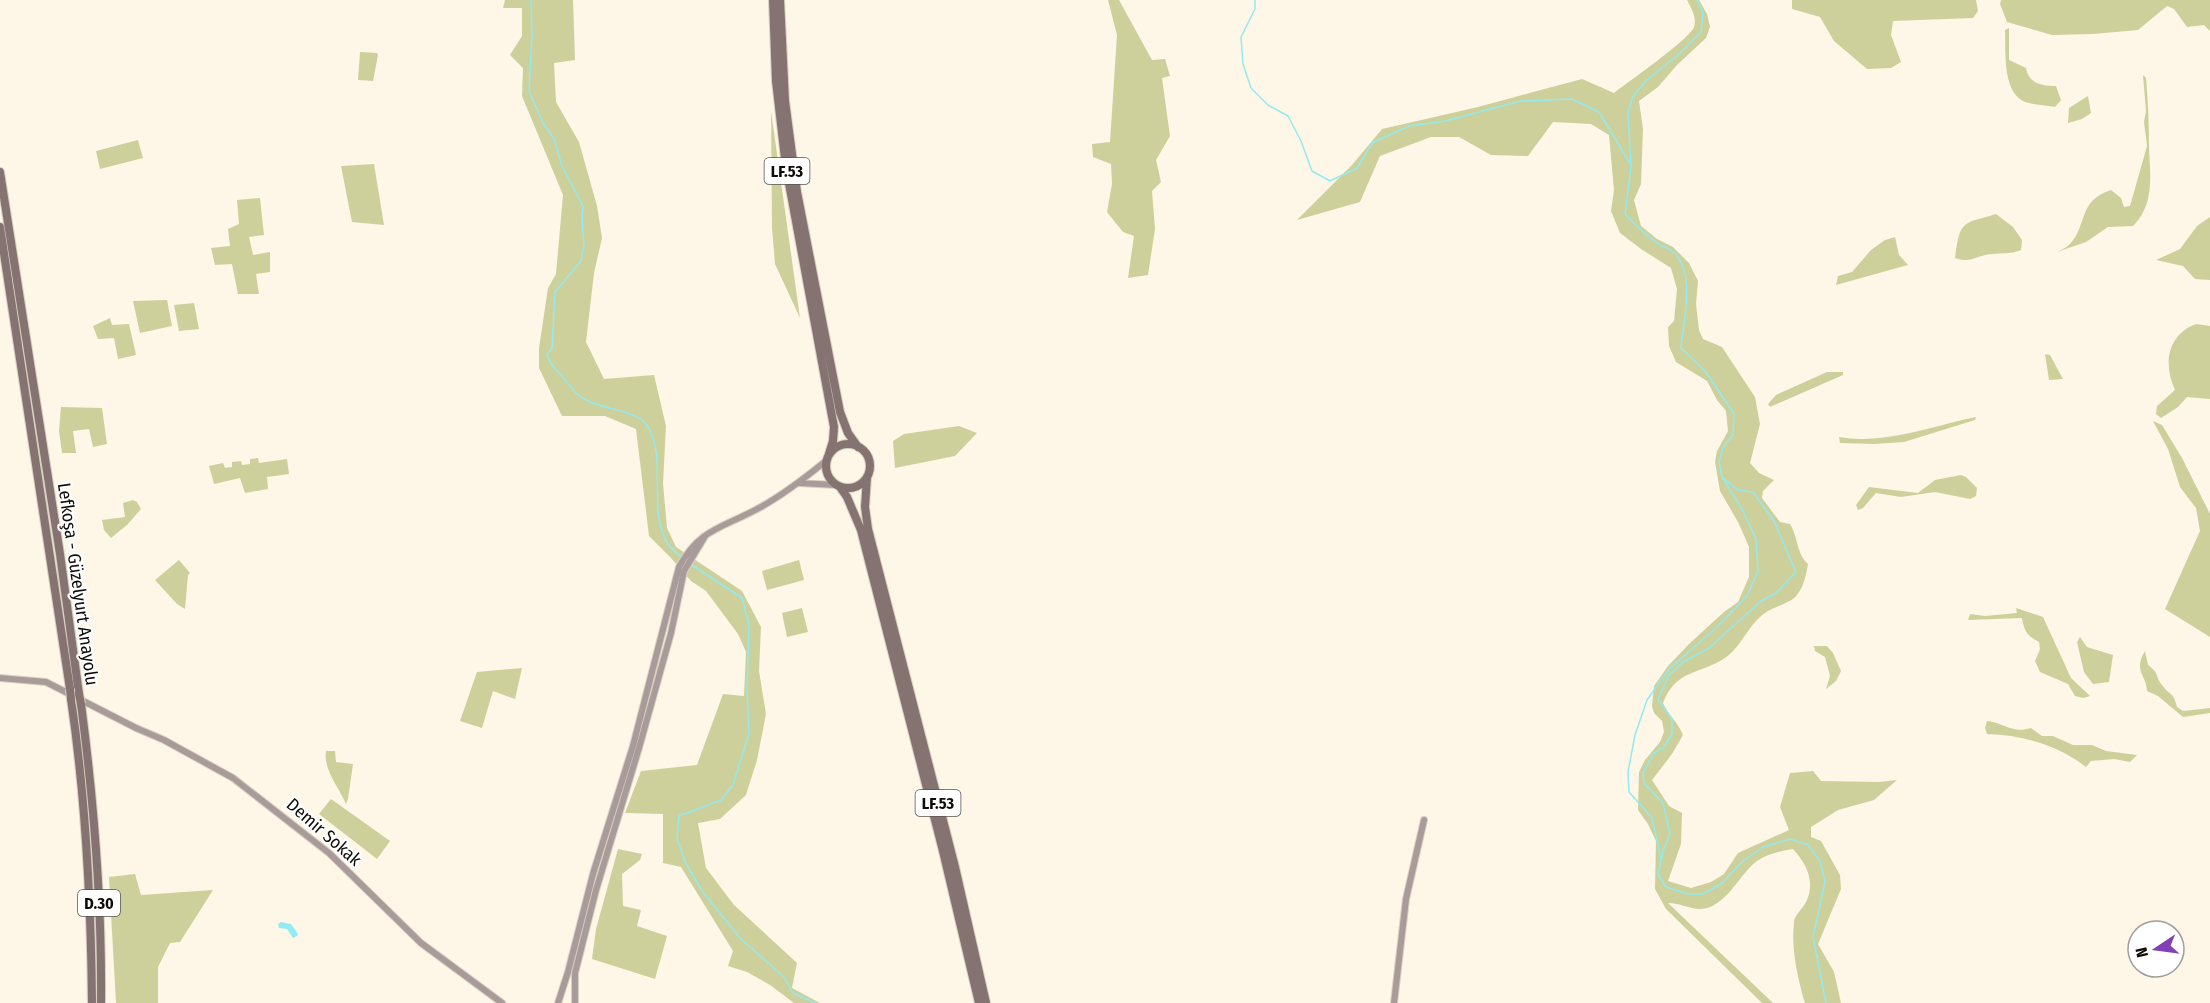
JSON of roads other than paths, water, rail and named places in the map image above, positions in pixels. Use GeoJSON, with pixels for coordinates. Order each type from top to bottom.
{"type":"FeatureCollection","features":[{"type":"Feature","properties":{"kind":"highway","name":"LF.53"},"geometry":{"type":"LineString","coordinates":[[773,0],[776,81],[788,177],[834,427],[827,474],[847,497],[861,530],[946,861],[978,1003]]}},
{"type":"Feature","properties":{"kind":"highway","name":"LF.53"},"geometry":{"type":"LineString","coordinates":[[780,0],[785,101],[797,192],[840,411],[848,434],[868,458],[870,470],[867,477],[865,507],[868,529],[955,867],[986,1003]]}},
{"type":"Feature","properties":{"kind":"highway","name":"Lefkoşa - Güzelyurt Anayolu"},"geometry":{"type":"LineString","coordinates":[[0,172],[81,700],[93,802],[100,920],[101,1003]]}},
{"type":"Feature","properties":{"kind":"highway","name":"Lefkoşa - Güzelyurt Anayolu"},"geometry":{"type":"LineString","coordinates":[[0,227],[86,819],[92,1003]]}},
{"type":"Feature","properties":{"kind":"highway"},"geometry":{"type":"LineString","coordinates":[[828,457],[841,445],[849,444],[858,447]]}},
{"type":"Feature","properties":{"kind":"highway"},"geometry":{"type":"LineString","coordinates":[[838,486],[852,488],[858,486],[867,477]]}},
{"type":"Feature","properties":{"kind":"street"},"geometry":{"type":"LineString","coordinates":[[558,1003],[592,874],[633,746],[682,569],[691,552],[706,534],[757,509],[799,483],[828,457]]}},
{"type":"Feature","properties":{"kind":"street"},"geometry":{"type":"LineString","coordinates":[[799,483],[838,486]]}},
{"type":"Feature","properties":{"kind":"street"},"geometry":{"type":"LineString","coordinates":[[575,1003],[575,973],[581,946],[671,633],[682,569]]}},
{"type":"Feature","properties":{"kind":"street","name":"Demir Sokak"},"geometry":{"type":"LineString","coordinates":[[0,678],[46,682],[164,740],[233,778],[323,848],[421,943],[502,1002]]}},
{"type":"Feature","properties":{"kind":"street"},"geometry":{"type":"LineString","coordinates":[[1394,1003],[1406,899],[1424,820]]}},
{"type":"Feature","properties":{"kind":"water"},"geometry":{"type":"Polygon","coordinates":[[[281,922],[291,924],[297,936],[293,938],[287,929],[279,928],[278,924],[281,922]]]}},
{"type":"Feature","properties":{"kind":"waterway"},"geometry":{"type":"LineString","coordinates":[[531,0],[529,91],[543,123],[554,139],[562,166],[583,206],[584,245],[581,261],[555,292],[552,349],[547,354],[553,367],[583,398],[594,404],[628,413],[646,424],[653,437],[656,451],[657,499],[662,530],[669,546],[681,557]]}},
{"type":"Feature","properties":{"kind":"waterway"},"geometry":{"type":"LineString","coordinates":[[1255,0],[1255,9],[1241,37],[1243,64],[1251,88],[1268,105],[1288,116],[1301,141],[1312,171],[1330,181],[1357,168],[1372,143],[1409,126],[1445,121],[1521,101],[1572,99],[1599,112],[1631,165]]}},
{"type":"Feature","properties":{"kind":"waterway"},"geometry":{"type":"LineString","coordinates":[[1661,859],[1652,818],[1629,792],[1628,772],[1635,735],[1647,700],[1670,668],[1715,629],[1747,596],[1758,571],[1756,539],[1743,511],[1722,477],[1719,462],[1723,447],[1733,435],[1734,414],[1705,371],[1681,348],[1687,297],[1684,271],[1680,260],[1668,248],[1650,238],[1625,214],[1631,166],[1628,113],[1633,96],[1647,80],[1701,32],[1703,12],[1697,0]]}},
{"type":"Feature","properties":{"kind":"waterway"},"geometry":{"type":"LineString","coordinates":[[1724,479],[1738,490],[1753,492],[1774,521],[1796,572],[1776,593],[1760,602],[1709,648],[1683,662],[1669,675],[1658,699],[1672,719],[1672,734],[1664,747],[1653,754],[1643,774],[1644,783],[1663,803],[1670,834],[1663,851],[1658,874],[1666,887],[1688,894],[1703,894],[1721,884],[1742,862],[1763,847],[1790,839],[1808,845],[1820,861],[1825,882],[1813,937],[1826,1003]]}},
{"type":"Feature","properties":{"kind":"waterway"},"geometry":{"type":"LineString","coordinates":[[692,565],[742,598],[749,624],[747,689],[749,733],[733,785],[721,800],[679,816],[677,838],[685,862],[702,891],[740,938],[784,977],[793,993],[815,1003]]}}]}
